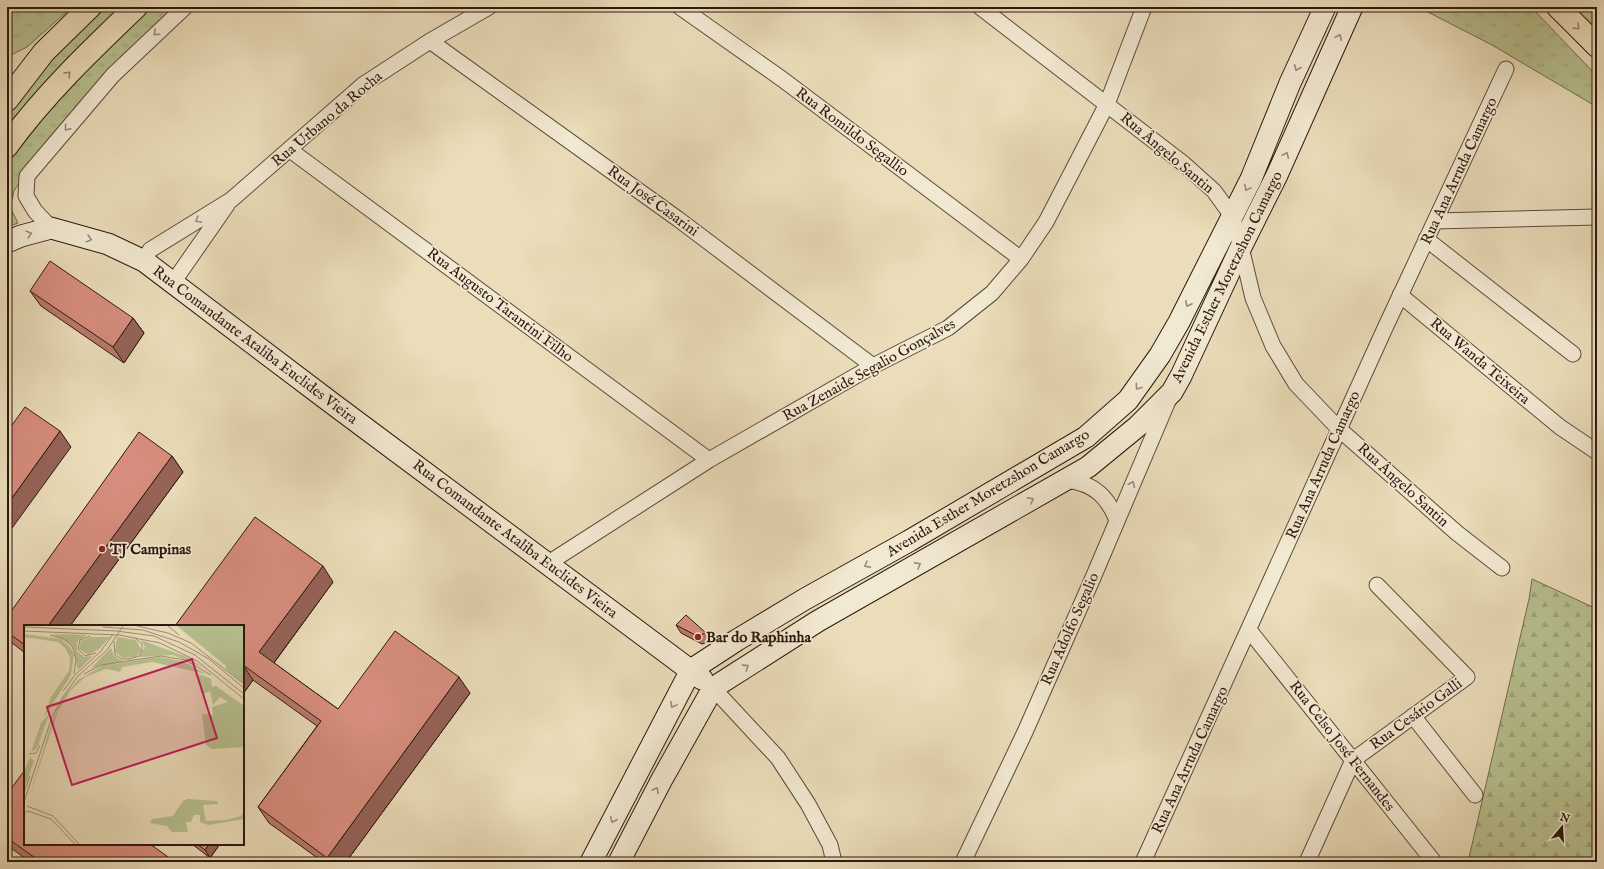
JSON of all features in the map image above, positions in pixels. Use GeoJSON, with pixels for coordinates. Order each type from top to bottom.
{"type":"FeatureCollection","features":[{"type":"Feature","properties":{"kind":"highway"},"geometry":{"type":"LineString","coordinates":[[7,100],[44,52],[90,7]]}},
{"type":"Feature","properties":{"kind":"highway"},"geometry":{"type":"LineString","coordinates":[[7,146],[22,126],[65,77],[136,7]]}},
{"type":"Feature","properties":{"kind":"highway"},"geometry":{"type":"LineString","coordinates":[[1558,7],[1597,46]]}},
{"type":"Feature","properties":{"kind":"street"},"geometry":{"type":"LineString","coordinates":[[7,242],[52,228],[35,211],[26,196],[27,176],[113,74],[185,7]]}},
{"type":"Feature","properties":{"kind":"street","name":"Rua Urbano da Rocha"},"geometry":{"type":"LineString","coordinates":[[144,261],[150,250],[231,200],[364,84],[430,41],[489,7]]}},
{"type":"Feature","properties":{"kind":"street","name":"Rua Romildo Segallio"},"geometry":{"type":"LineString","coordinates":[[680,7],[782,79],[1022,259]]}},
{"type":"Feature","properties":{"kind":"street","name":"Rua Ângelo Santin"},"geometry":{"type":"LineString","coordinates":[[980,7],[1107,104],[1214,191],[1232,216],[1241,247],[1252,298],[1272,346],[1296,384],[1339,428],[1457,533],[1502,568]]}},
{"type":"Feature","properties":{"kind":"street","name":"Rua Zenaide Segalio Gonçalves"},"geometry":{"type":"LineString","coordinates":[[547,564],[709,460],[873,366],[948,328],[992,293],[1022,259],[1046,222],[1107,104],[1144,7]]}},
{"type":"Feature","properties":{"kind":"street","name":"Avenida Esther Moretzshon Camargo"},"geometry":{"type":"LineString","coordinates":[[591,862],[691,670],[805,599],[1086,438],[1128,400],[1160,355],[1179,322],[1251,179],[1290,83],[1325,7]]}},
{"type":"Feature","properties":{"kind":"street","name":"Avenida Esther Moretzshon Camargo"},"geometry":{"type":"LineString","coordinates":[[619,862],[661,781],[714,688],[818,621],[1068,480],[1111,450],[1138,426],[1172,392],[1277,175],[1352,7]]}},
{"type":"Feature","properties":{"kind":"street","name":"Rua José Casarini"},"geometry":{"type":"LineString","coordinates":[[430,41],[678,219],[873,366]]}},
{"type":"Feature","properties":{"kind":"street","name":"Rua Ana Arruda Camargo"},"geometry":{"type":"LineString","coordinates":[[1143,862],[1339,428],[1506,69]]}},
{"type":"Feature","properties":{"kind":"street","name":"Rua Augusto Tarantini Filho"},"geometry":{"type":"LineString","coordinates":[[290,150],[709,460]]}},
{"type":"Feature","properties":{"kind":"street","name":"Rua Urbano da Rocha"},"geometry":{"type":"LineString","coordinates":[[172,284],[231,200]]}},
{"type":"Feature","properties":{"kind":"street"},"geometry":{"type":"LineString","coordinates":[[1435,221],[1597,217]]}},
{"type":"Feature","properties":{"kind":"street","name":"Rua Comandante Ataliba Euclides Vieira"},"geometry":{"type":"LineString","coordinates":[[52,228],[108,244],[144,261],[172,284],[714,688],[778,758],[808,804],[830,845],[834,862]]}},
{"type":"Feature","properties":{"kind":"street"},"geometry":{"type":"LineString","coordinates":[[1426,239],[1573,354]]}},
{"type":"Feature","properties":{"kind":"street","name":"Rua Wanda Teixeira"},"geometry":{"type":"LineString","coordinates":[[1400,295],[1560,428],[1597,452]]}},
{"type":"Feature","properties":{"kind":"street","name":"Rua Adolfo Segalio"},"geometry":{"type":"LineString","coordinates":[[963,862],[1025,732],[1172,392]]}},
{"type":"Feature","properties":{"kind":"street"},"geometry":{"type":"LineString","coordinates":[[1068,480],[1080,482],[1101,494],[1108,503],[1117,520]]}},
{"type":"Feature","properties":{"kind":"street","name":"Rua Cesário Galli"},"geometry":{"type":"LineString","coordinates":[[1307,862],[1353,760],[1467,677],[1377,585]]}},
{"type":"Feature","properties":{"kind":"street","name":"Rua Celso José Fernandes"},"geometry":{"type":"LineString","coordinates":[[1249,630],[1434,862]]}},
{"type":"Feature","properties":{"kind":"street"},"geometry":{"type":"LineString","coordinates":[[1413,716],[1475,795]]}},
{"type":"Feature","properties":{"kind":"green space"},"geometry":{"type":"Polygon","coordinates":[[[7,7],[72,7],[27,47],[7,57],[7,7]]]}},
{"type":"Feature","properties":{"kind":"green space"},"geometry":{"type":"Polygon","coordinates":[[[102,7],[125,7],[7,133],[7,112],[66,41],[102,7]]]}},
{"type":"Feature","properties":{"kind":"green space"},"geometry":{"type":"Polygon","coordinates":[[[145,7],[178,7],[28,169],[14,191],[10,207],[18,223],[7,227],[7,165],[64,91],[145,7]]]}},
{"type":"Feature","properties":{"kind":"green space"},"geometry":{"type":"Polygon","coordinates":[[[1418,7],[1531,7],[1597,76],[1597,107],[1492,45],[1418,7]]]}},
{"type":"Feature","properties":{"kind":"green space"},"geometry":{"type":"Polygon","coordinates":[[[1570,7],[1597,7],[1597,32],[1570,7]]]}},
{"type":"Feature","properties":{"kind":"green space"},"geometry":{"type":"Polygon","coordinates":[[[1532,579],[1597,609],[1597,862],[1468,862],[1529,599],[1532,579]]]}},
{"type":"Feature","properties":{"kind":"building"},"geometry":{"type":"Polygon","coordinates":[[[50,261],[133,318],[113,347],[30,291],[50,261]]]}},
{"type":"Feature","properties":{"kind":"building"},"geometry":{"type":"Polygon","coordinates":[[[25,407],[60,431],[7,505],[7,432],[25,407]]]}},
{"type":"Feature","properties":{"kind":"building"},"geometry":{"type":"Polygon","coordinates":[[[139,432],[172,456],[49,625],[24,625],[24,644],[7,632],[7,617],[139,432]]]}},
{"type":"Feature","properties":{"kind":"building"},"geometry":{"type":"Polygon","coordinates":[[[255,517],[323,566],[259,652],[338,709],[395,631],[459,677],[327,858],[258,807],[321,721],[244,666],[244,625],[176,625],[255,517]]]}},
{"type":"Feature","properties":{"kind":"building"},"geometry":{"type":"Polygon","coordinates":[[[686,615],[706,633],[697,636],[676,625],[686,615]]]}},
{"type":"Feature","properties":{"kind":"building"},"geometry":{"type":"Polygon","coordinates":[[[24,771],[24,845],[151,845],[175,862],[41,862],[7,838],[7,794],[24,771]]]}},
{"type":"Feature","properties":{"kind":"building"},"geometry":{"type":"Polygon","coordinates":[[[198,845],[208,845],[205,850],[198,845]]]}},
{"type":"Feature","properties":{"kind":"place","name":"TJ Campinas"},"geometry":{"type":"Point","coordinates":[102,549]}},
{"type":"Feature","properties":{"kind":"place","name":"Bar do Raphinha"},"geometry":{"type":"Point","coordinates":[698,637]}}]}
